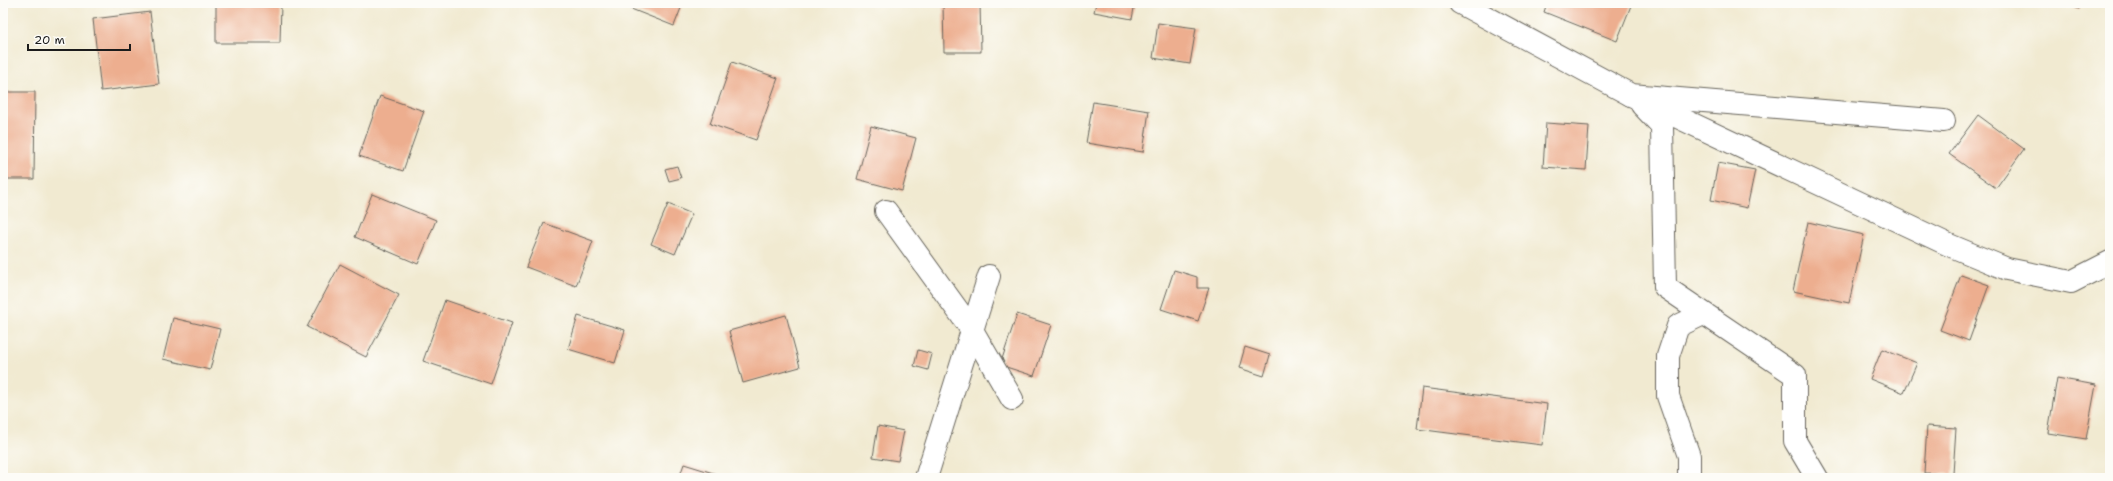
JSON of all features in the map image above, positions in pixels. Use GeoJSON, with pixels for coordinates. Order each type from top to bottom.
{"type":"FeatureCollection","features":[{"type":"Feature","properties":{"kind":"street"},"geometry":{"type":"LineString","coordinates":[[1460,3],[1631,95],[1949,245],[2007,269],[2071,282],[2110,262]]}},
{"type":"Feature","properties":{"kind":"street"},"geometry":{"type":"LineString","coordinates":[[1631,95],[1944,121]]}},
{"type":"Feature","properties":{"kind":"street"},"geometry":{"type":"LineString","coordinates":[[1631,95],[1662,126],[1665,287],[1795,375],[1795,441],[1817,478]]}},
{"type":"Feature","properties":{"kind":"street"},"geometry":{"type":"LineString","coordinates":[[886,211],[972,330],[1012,398]]}},
{"type":"Feature","properties":{"kind":"street"},"geometry":{"type":"LineString","coordinates":[[926,478],[989,276]]}},
{"type":"Feature","properties":{"kind":"street"},"geometry":{"type":"LineString","coordinates":[[1703,314],[1678,326],[1668,356],[1668,396],[1689,456],[1706,478]]}},
{"type":"Feature","properties":{"kind":"street"},"geometry":{"type":"LineString","coordinates":[[1689,456],[1689,478]]}},
{"type":"Feature","properties":{"kind":"building"},"geometry":{"type":"Polygon","coordinates":[[[216,3],[281,3],[280,43],[216,43],[216,3]]]}},
{"type":"Feature","properties":{"kind":"building"},"geometry":{"type":"Polygon","coordinates":[[[616,3],[683,3],[674,26],[616,3]]]}},
{"type":"Feature","properties":{"kind":"building"},"geometry":{"type":"Polygon","coordinates":[[[980,3],[981,52],[944,52],[943,4],[980,3]]]}},
{"type":"Feature","properties":{"kind":"building"},"geometry":{"type":"Polygon","coordinates":[[[1096,3],[1135,3],[1132,19],[1094,12],[1096,3]]]}},
{"type":"Feature","properties":{"kind":"building"},"geometry":{"type":"Polygon","coordinates":[[[1547,3],[1632,3],[1617,41],[1544,12],[1547,3]]]}},
{"type":"Feature","properties":{"kind":"building"},"geometry":{"type":"Polygon","coordinates":[[[2064,3],[2082,3],[2079,9],[2064,3]]]}},
{"type":"Feature","properties":{"kind":"building"},"geometry":{"type":"Polygon","coordinates":[[[150,12],[159,84],[101,91],[93,19],[150,12]]]}},
{"type":"Feature","properties":{"kind":"building"},"geometry":{"type":"Polygon","coordinates":[[[1158,23],[1196,28],[1190,64],[1153,58],[1158,23]]]}},
{"type":"Feature","properties":{"kind":"building"},"geometry":{"type":"Polygon","coordinates":[[[732,62],[778,78],[756,140],[710,124],[732,62]]]}},
{"type":"Feature","properties":{"kind":"building"},"geometry":{"type":"Polygon","coordinates":[[[3,92],[35,92],[34,179],[3,179],[3,92]]]}},
{"type":"Feature","properties":{"kind":"building"},"geometry":{"type":"Polygon","coordinates":[[[380,96],[424,111],[403,171],[359,156],[380,96]]]}},
{"type":"Feature","properties":{"kind":"building"},"geometry":{"type":"Polygon","coordinates":[[[1093,102],[1149,111],[1143,152],[1086,143],[1093,102]]]}},
{"type":"Feature","properties":{"kind":"building"},"geometry":{"type":"Polygon","coordinates":[[[1978,115],[2024,149],[1996,188],[1949,154],[1978,115]]]}},
{"type":"Feature","properties":{"kind":"building"},"geometry":{"type":"Polygon","coordinates":[[[1546,123],[1589,126],[1586,170],[1543,167],[1546,123]]]}},
{"type":"Feature","properties":{"kind":"building"},"geometry":{"type":"Polygon","coordinates":[[[871,126],[916,138],[902,191],[857,179],[871,126]]]}},
{"type":"Feature","properties":{"kind":"building"},"geometry":{"type":"Polygon","coordinates":[[[1718,163],[1755,170],[1747,208],[1711,200],[1718,163]]]}},
{"type":"Feature","properties":{"kind":"building"},"geometry":{"type":"Polygon","coordinates":[[[677,166],[681,178],[669,181],[665,169],[677,166]]]}},
{"type":"Feature","properties":{"kind":"building"},"geometry":{"type":"Polygon","coordinates":[[[372,194],[436,220],[418,264],[355,237],[372,194]]]}},
{"type":"Feature","properties":{"kind":"building"},"geometry":{"type":"Polygon","coordinates":[[[668,204],[692,214],[675,254],[651,244],[668,204]]]}},
{"type":"Feature","properties":{"kind":"building"},"geometry":{"type":"Polygon","coordinates":[[[1808,222],[1864,235],[1849,303],[1793,291],[1808,222]]]}},
{"type":"Feature","properties":{"kind":"building"},"geometry":{"type":"Polygon","coordinates":[[[544,223],[593,241],[576,286],[526,267],[544,223]]]}},
{"type":"Feature","properties":{"kind":"building"},"geometry":{"type":"Polygon","coordinates":[[[340,264],[399,295],[366,357],[307,327],[340,264]]]}},
{"type":"Feature","properties":{"kind":"building"},"geometry":{"type":"Polygon","coordinates":[[[1174,270],[1197,277],[1197,288],[1209,288],[1198,321],[1161,309],[1174,270]]]}},
{"type":"Feature","properties":{"kind":"building"},"geometry":{"type":"Polygon","coordinates":[[[1961,275],[1989,285],[1969,341],[1940,330],[1961,275]]]}},
{"type":"Feature","properties":{"kind":"building"},"geometry":{"type":"Polygon","coordinates":[[[445,300],[512,323],[491,384],[423,361],[445,300]]]}},
{"type":"Feature","properties":{"kind":"building"},"geometry":{"type":"Polygon","coordinates":[[[1017,314],[1051,325],[1034,376],[1000,365],[1017,314]]]}},
{"type":"Feature","properties":{"kind":"building"},"geometry":{"type":"Polygon","coordinates":[[[786,315],[800,367],[743,383],[729,331],[786,315]]]}},
{"type":"Feature","properties":{"kind":"building"},"geometry":{"type":"Polygon","coordinates":[[[578,316],[625,330],[615,363],[568,349],[578,316]]]}},
{"type":"Feature","properties":{"kind":"building"},"geometry":{"type":"Polygon","coordinates":[[[173,318],[220,329],[210,370],[163,359],[173,318]]]}},
{"type":"Feature","properties":{"kind":"building"},"geometry":{"type":"Polygon","coordinates":[[[1245,347],[1270,355],[1264,376],[1239,368],[1245,347]]]}},
{"type":"Feature","properties":{"kind":"building"},"geometry":{"type":"Polygon","coordinates":[[[1882,349],[1917,363],[1904,393],[1870,379],[1882,349]]]}},
{"type":"Feature","properties":{"kind":"building"},"geometry":{"type":"Polygon","coordinates":[[[918,350],[932,354],[928,370],[914,366],[918,350]]]}},
{"type":"Feature","properties":{"kind":"building"},"geometry":{"type":"Polygon","coordinates":[[[2057,378],[2096,385],[2086,439],[2048,433],[2057,378]]]}},
{"type":"Feature","properties":{"kind":"building"},"geometry":{"type":"Polygon","coordinates":[[[1422,388],[1547,404],[1542,445],[1417,429],[1422,388]]]}},
{"type":"Feature","properties":{"kind":"building"},"geometry":{"type":"Polygon","coordinates":[[[878,426],[904,431],[898,461],[873,457],[878,426]]]}},
{"type":"Feature","properties":{"kind":"building"},"geometry":{"type":"Polygon","coordinates":[[[1927,426],[1956,428],[1953,474],[1924,473],[1927,426]]]}},
{"type":"Feature","properties":{"kind":"building"},"geometry":{"type":"Polygon","coordinates":[[[684,464],[726,477],[679,478],[684,464]]]}},
{"type":"Feature","properties":{"kind":"building"},"geometry":{"type":"Polygon","coordinates":[[[1167,474],[1172,475],[1172,478],[1165,478],[1167,474]]]}}]}
